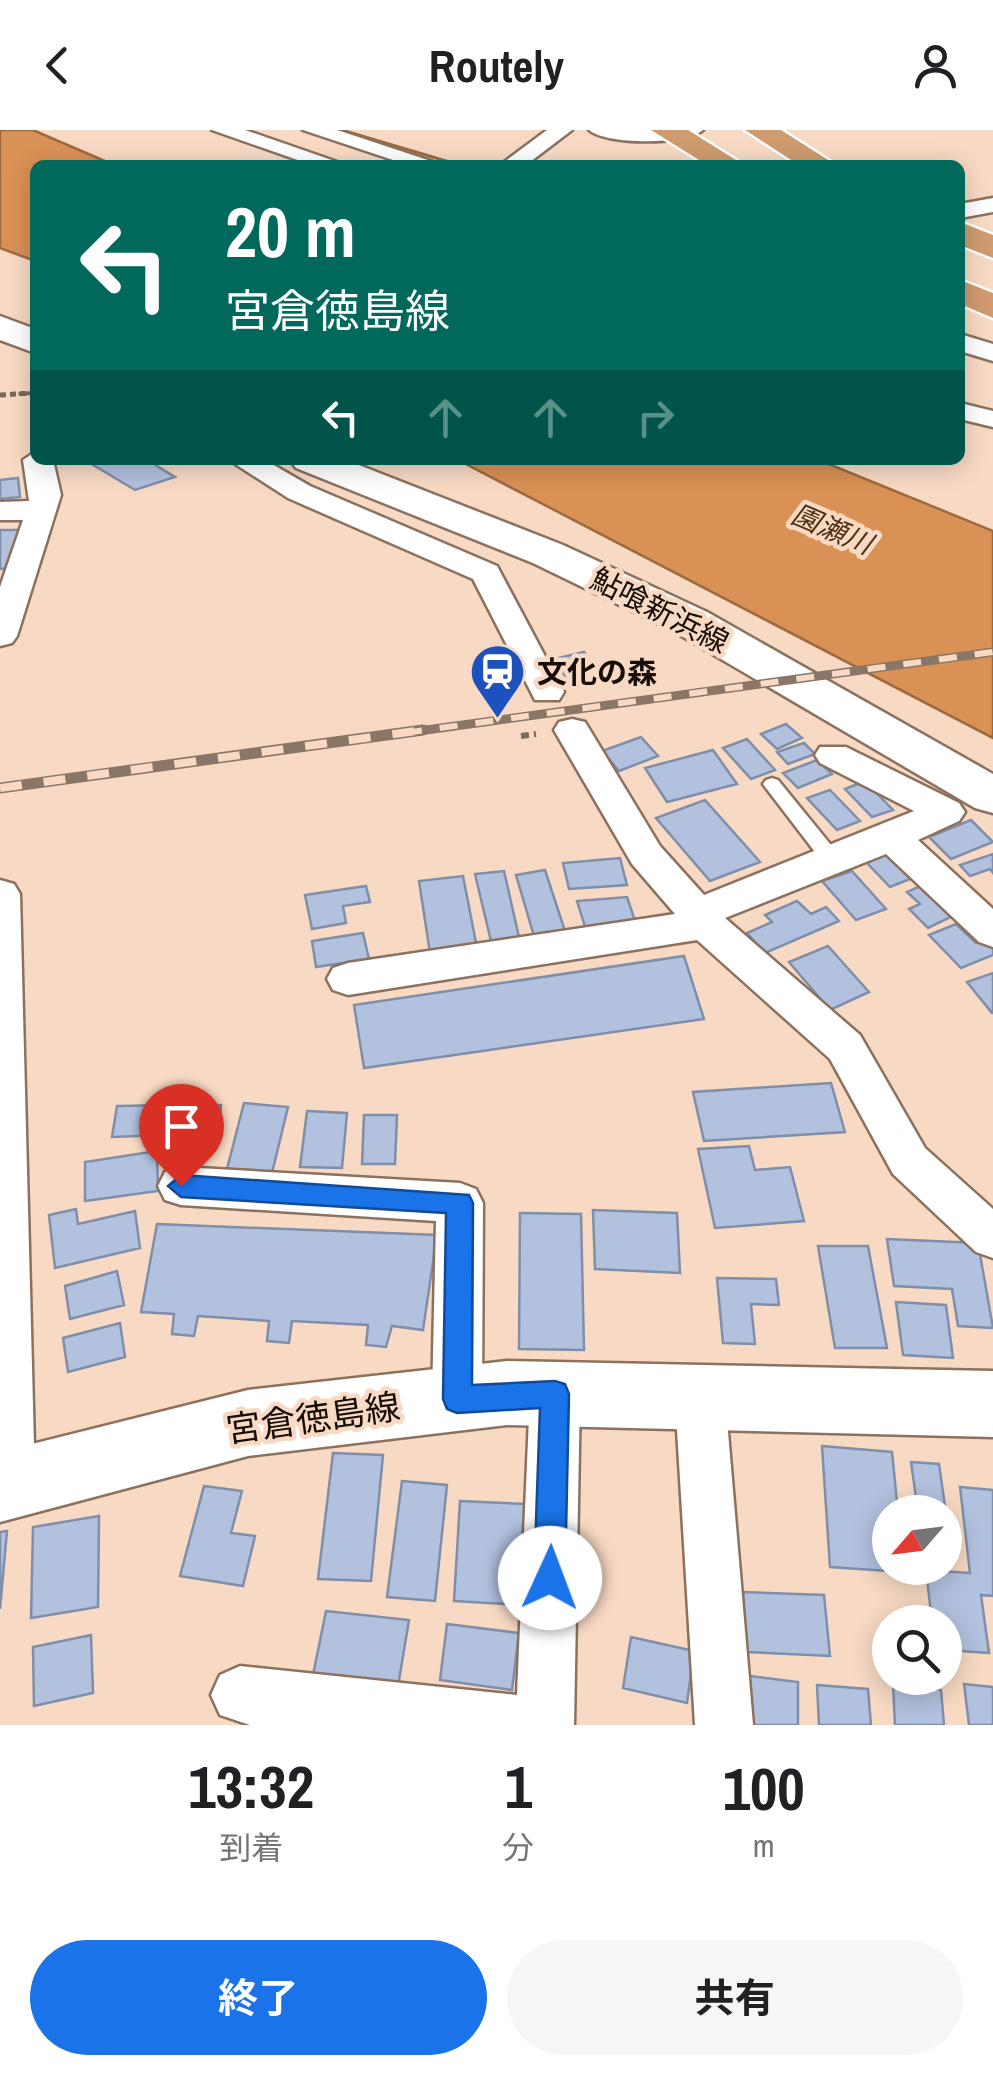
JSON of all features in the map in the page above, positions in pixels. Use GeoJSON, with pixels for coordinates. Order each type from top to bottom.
{"type":"FeatureCollection","features":[{"type":"Feature","properties":{"kind":"highway"},"geometry":{"type":"LineString","coordinates":[[760,130],[812,160]]}},
{"type":"Feature","properties":{"kind":"highway"},"geometry":{"type":"LineString","coordinates":[[676,131],[721,160]]}},
{"type":"Feature","properties":{"kind":"highway"},"geometry":{"type":"LineString","coordinates":[[965,234],[993,248]]}},
{"type":"Feature","properties":{"kind":"highway"},"geometry":{"type":"LineString","coordinates":[[965,293],[993,307]]}},
{"type":"Feature","properties":{"kind":"main road"},"geometry":{"type":"LineString","coordinates":[[0,326],[30,340]]}},
{"type":"Feature","properties":{"kind":"main road","name":"鮎喰新浜線"},"geometry":{"type":"LineString","coordinates":[[323,465],[548,554],[691,622],[993,796]]}},
{"type":"Feature","properties":{"kind":"main road","name":"宮倉徳島線"},"geometry":{"type":"LineString","coordinates":[[5,1486],[248,1424],[457,1399],[555,1394],[993,1404]]}},
{"type":"Feature","properties":{"kind":"street"},"geometry":{"type":"LineString","coordinates":[[223,130],[319,160]]}},
{"type":"Feature","properties":{"kind":"street"},"geometry":{"type":"LineString","coordinates":[[314,130],[415,160]]}},
{"type":"Feature","properties":{"kind":"street"},"geometry":{"type":"LineString","coordinates":[[518,160],[561,130]]}},
{"type":"Feature","properties":{"kind":"street"},"geometry":{"type":"LineString","coordinates":[[600,130],[614,135],[676,131]]}},
{"type":"Feature","properties":{"kind":"street"},"geometry":{"type":"LineString","coordinates":[[965,210],[993,205]]}},
{"type":"Feature","properties":{"kind":"street"},"geometry":{"type":"LineString","coordinates":[[965,344],[993,353]]}},
{"type":"Feature","properties":{"kind":"street"},"geometry":{"type":"LineString","coordinates":[[965,412],[993,419]]}},
{"type":"Feature","properties":{"kind":"street"},"geometry":{"type":"LineString","coordinates":[[0,636],[46,495],[39,465]]}},
{"type":"Feature","properties":{"kind":"street"},"geometry":{"type":"LineString","coordinates":[[253,465],[299,492],[486,573],[547,692]]}},
{"type":"Feature","properties":{"kind":"street"},"geometry":{"type":"LineString","coordinates":[[0,511],[42,510]]}},
{"type":"Feature","properties":{"kind":"street"},"geometry":{"type":"LineString","coordinates":[[572,730],[646,855],[726,946],[845,1047],[910,1161],[993,1238]]}},
{"type":"Feature","properties":{"kind":"street"},"geometry":{"type":"LineString","coordinates":[[348,979],[702,919],[946,812],[833,755]]}},
{"type":"Feature","properties":{"kind":"street"},"geometry":{"type":"LineString","coordinates":[[891,837],[985,913]]}},
{"type":"Feature","properties":{"kind":"street"},"geometry":{"type":"LineString","coordinates":[[0,894],[5,1486]]}},
{"type":"Feature","properties":{"kind":"street"},"geometry":{"type":"LineString","coordinates":[[181,1186],[460,1203],[457,1399]]}},
{"type":"Feature","properties":{"kind":"street"},"geometry":{"type":"LineString","coordinates":[[546,1725],[555,1394]]}},
{"type":"Feature","properties":{"kind":"street"},"geometry":{"type":"LineString","coordinates":[[700,1397],[724,1725]]}},
{"type":"Feature","properties":{"kind":"street"},"geometry":{"type":"LineString","coordinates":[[240,1695],[527,1725]]}},
{"type":"Feature","properties":{"kind":"lane"},"geometry":{"type":"LineString","coordinates":[[772,784],[832,860]]}},
{"type":"Feature","properties":{"kind":"path"},"geometry":{"type":"LineString","coordinates":[[0,396],[30,393]]}},
{"type":"Feature","properties":{"kind":"water"},"geometry":{"type":"Polygon","coordinates":[[[0,130],[33,130],[102,160],[30,160],[30,259],[0,248],[0,130]]]}},
{"type":"Feature","properties":{"kind":"water","name":"園瀬川"},"geometry":{"type":"Polygon","coordinates":[[[468,465],[831,465],[993,531],[993,738],[468,465]]]}},
{"type":"Feature","properties":{"kind":"building"},"geometry":{"type":"Polygon","coordinates":[[[93,465],[155,465],[175,477],[135,490],[93,465]]]}},
{"type":"Feature","properties":{"kind":"building"},"geometry":{"type":"Polygon","coordinates":[[[18,478],[20,497],[0,499],[0,480],[18,478]]]}},
{"type":"Feature","properties":{"kind":"building"},"geometry":{"type":"Polygon","coordinates":[[[0,530],[24,530],[14,569],[0,569],[0,530]]]}},
{"type":"Feature","properties":{"kind":"building"},"geometry":{"type":"Polygon","coordinates":[[[584,652],[595,670],[565,676],[554,659],[584,652]]]}},
{"type":"Feature","properties":{"kind":"building"},"geometry":{"type":"Polygon","coordinates":[[[786,724],[802,738],[777,749],[761,734],[786,724]]]}},
{"type":"Feature","properties":{"kind":"building"},"geometry":{"type":"Polygon","coordinates":[[[641,737],[658,756],[619,771],[602,751],[641,737]]]}},
{"type":"Feature","properties":{"kind":"building"},"geometry":{"type":"Polygon","coordinates":[[[747,739],[775,770],[751,779],[723,748],[747,739]]]}},
{"type":"Feature","properties":{"kind":"building"},"geometry":{"type":"Polygon","coordinates":[[[804,743],[815,754],[788,764],[777,752],[804,743]]]}},
{"type":"Feature","properties":{"kind":"building"},"geometry":{"type":"Polygon","coordinates":[[[713,750],[737,784],[667,802],[645,768],[713,750]]]}},
{"type":"Feature","properties":{"kind":"building"},"geometry":{"type":"Polygon","coordinates":[[[817,760],[832,774],[798,788],[783,773],[817,760]]]}},
{"type":"Feature","properties":{"kind":"building"},"geometry":{"type":"Polygon","coordinates":[[[865,781],[893,810],[872,817],[845,789],[865,781]]]}},
{"type":"Feature","properties":{"kind":"building"},"geometry":{"type":"Polygon","coordinates":[[[830,790],[860,821],[837,830],[807,798],[830,790]]]}},
{"type":"Feature","properties":{"kind":"building"},"geometry":{"type":"Polygon","coordinates":[[[705,800],[760,862],[710,881],[656,818],[705,800]]]}},
{"type":"Feature","properties":{"kind":"building"},"geometry":{"type":"Polygon","coordinates":[[[971,820],[993,842],[951,859],[929,837],[971,820]]]}},
{"type":"Feature","properties":{"kind":"building"},"geometry":{"type":"Polygon","coordinates":[[[889,851],[915,877],[890,887],[865,861],[889,851]]]}},
{"type":"Feature","properties":{"kind":"building"},"geometry":{"type":"Polygon","coordinates":[[[993,854],[993,873],[990,869],[970,876],[960,865],[993,854]]]}},
{"type":"Feature","properties":{"kind":"building"},"geometry":{"type":"Polygon","coordinates":[[[620,858],[627,885],[569,889],[563,863],[620,858]]]}},
{"type":"Feature","properties":{"kind":"building"},"geometry":{"type":"Polygon","coordinates":[[[545,870],[565,931],[534,936],[516,875],[545,870]]]}},
{"type":"Feature","properties":{"kind":"building"},"geometry":{"type":"Polygon","coordinates":[[[504,871],[519,937],[491,941],[475,874],[504,871]]]}},
{"type":"Feature","properties":{"kind":"building"},"geometry":{"type":"Polygon","coordinates":[[[852,871],[886,909],[856,920],[822,881],[852,871]]]}},
{"type":"Feature","properties":{"kind":"building"},"geometry":{"type":"Polygon","coordinates":[[[463,876],[477,948],[430,953],[419,881],[463,876]]]}},
{"type":"Feature","properties":{"kind":"building"},"geometry":{"type":"Polygon","coordinates":[[[927,883],[959,913],[928,928],[909,909],[920,904],[907,892],[927,883]]]}},
{"type":"Feature","properties":{"kind":"building"},"geometry":{"type":"Polygon","coordinates":[[[366,886],[370,902],[343,906],[346,923],[312,929],[305,895],[366,886]]]}},
{"type":"Feature","properties":{"kind":"building"},"geometry":{"type":"Polygon","coordinates":[[[627,897],[637,927],[587,933],[577,901],[627,897]]]}},
{"type":"Feature","properties":{"kind":"building"},"geometry":{"type":"Polygon","coordinates":[[[797,901],[811,914],[826,907],[839,921],[765,953],[747,933],[772,922],[765,915],[797,901]]]}},
{"type":"Feature","properties":{"kind":"building"},"geometry":{"type":"Polygon","coordinates":[[[956,924],[976,943],[986,939],[993,946],[993,955],[961,968],[929,935],[956,924]]]}},
{"type":"Feature","properties":{"kind":"building"},"geometry":{"type":"Polygon","coordinates":[[[363,933],[369,959],[316,967],[312,941],[363,933]]]}},
{"type":"Feature","properties":{"kind":"building"},"geometry":{"type":"Polygon","coordinates":[[[828,946],[869,992],[830,1010],[789,962],[828,946]]]}},
{"type":"Feature","properties":{"kind":"building"},"geometry":{"type":"Polygon","coordinates":[[[684,956],[704,1019],[364,1068],[354,1005],[684,956]]]}},
{"type":"Feature","properties":{"kind":"building"},"geometry":{"type":"Polygon","coordinates":[[[993,973],[993,1013],[992,1013],[967,982],[993,973]]]}},
{"type":"Feature","properties":{"kind":"building"},"geometry":{"type":"Polygon","coordinates":[[[831,1083],[845,1132],[704,1141],[693,1092],[831,1083]]]}},
{"type":"Feature","properties":{"kind":"building"},"geometry":{"type":"Polygon","coordinates":[[[244,1103],[288,1107],[272,1173],[227,1169],[244,1103]]]}},
{"type":"Feature","properties":{"kind":"building"},"geometry":{"type":"Polygon","coordinates":[[[170,1105],[166,1135],[112,1137],[117,1106],[170,1105]]]}},
{"type":"Feature","properties":{"kind":"building"},"geometry":{"type":"Polygon","coordinates":[[[221,1105],[218,1142],[181,1143],[185,1107],[221,1105]]]}},
{"type":"Feature","properties":{"kind":"building"},"geometry":{"type":"Polygon","coordinates":[[[307,1111],[347,1113],[342,1168],[300,1167],[307,1111]]]}},
{"type":"Feature","properties":{"kind":"building"},"geometry":{"type":"Polygon","coordinates":[[[364,1115],[397,1115],[395,1164],[362,1164],[364,1115]]]}},
{"type":"Feature","properties":{"kind":"building"},"geometry":{"type":"Polygon","coordinates":[[[749,1146],[755,1170],[790,1167],[804,1221],[715,1228],[698,1149],[749,1146]]]}},
{"type":"Feature","properties":{"kind":"building"},"geometry":{"type":"Polygon","coordinates":[[[157,1151],[158,1191],[85,1201],[85,1162],[157,1151]]]}},
{"type":"Feature","properties":{"kind":"building"},"geometry":{"type":"Polygon","coordinates":[[[76,1209],[78,1224],[135,1211],[140,1248],[55,1268],[49,1215],[76,1209]]]}},
{"type":"Feature","properties":{"kind":"building"},"geometry":{"type":"Polygon","coordinates":[[[593,1210],[677,1213],[680,1273],[595,1269],[593,1210]]]}},
{"type":"Feature","properties":{"kind":"building"},"geometry":{"type":"Polygon","coordinates":[[[520,1213],[581,1214],[584,1350],[519,1349],[520,1213]]]}},
{"type":"Feature","properties":{"kind":"building"},"geometry":{"type":"Polygon","coordinates":[[[157,1224],[437,1235],[423,1330],[392,1326],[386,1347],[366,1345],[368,1325],[292,1321],[289,1343],[267,1341],[269,1321],[198,1316],[194,1336],[172,1334],[174,1314],[141,1312],[157,1224]]]}},
{"type":"Feature","properties":{"kind":"building"},"geometry":{"type":"Polygon","coordinates":[[[887,1239],[978,1243],[993,1328],[958,1326],[952,1289],[894,1286],[887,1239]]]}},
{"type":"Feature","properties":{"kind":"building"},"geometry":{"type":"Polygon","coordinates":[[[818,1246],[868,1246],[887,1348],[835,1348],[818,1246]]]}},
{"type":"Feature","properties":{"kind":"building"},"geometry":{"type":"Polygon","coordinates":[[[117,1271],[124,1305],[70,1319],[65,1286],[117,1271]]]}},
{"type":"Feature","properties":{"kind":"building"},"geometry":{"type":"Polygon","coordinates":[[[717,1278],[776,1279],[779,1305],[751,1304],[755,1344],[723,1343],[717,1278]]]}},
{"type":"Feature","properties":{"kind":"building"},"geometry":{"type":"Polygon","coordinates":[[[896,1302],[946,1305],[953,1358],[903,1355],[896,1302]]]}},
{"type":"Feature","properties":{"kind":"building"},"geometry":{"type":"Polygon","coordinates":[[[120,1323],[125,1357],[68,1372],[63,1338],[120,1323]]]}},
{"type":"Feature","properties":{"kind":"building"},"geometry":{"type":"Polygon","coordinates":[[[822,1446],[892,1452],[896,1495],[872,1495],[872,1570],[830,1567],[822,1446]]]}},
{"type":"Feature","properties":{"kind":"building"},"geometry":{"type":"Polygon","coordinates":[[[333,1453],[383,1455],[371,1581],[318,1579],[333,1453]]]}},
{"type":"Feature","properties":{"kind":"building"},"geometry":{"type":"Polygon","coordinates":[[[911,1462],[939,1464],[943,1495],[916,1495],[911,1462]]]}},
{"type":"Feature","properties":{"kind":"building"},"geometry":{"type":"Polygon","coordinates":[[[402,1481],[447,1485],[435,1601],[387,1597],[402,1481]]]}},
{"type":"Feature","properties":{"kind":"building"},"geometry":{"type":"Polygon","coordinates":[[[204,1486],[242,1491],[231,1533],[255,1536],[243,1586],[180,1576],[204,1486]]]}},
{"type":"Feature","properties":{"kind":"building"},"geometry":{"type":"Polygon","coordinates":[[[960,1487],[993,1490],[993,1596],[981,1595],[989,1653],[962,1651],[962,1605],[930,1605],[928,1585],[962,1585],[962,1572],[970,1573],[960,1487]]]}},
{"type":"Feature","properties":{"kind":"building"},"geometry":{"type":"Polygon","coordinates":[[[460,1501],[527,1504],[524,1605],[454,1601],[460,1501]]]}},
{"type":"Feature","properties":{"kind":"building"},"geometry":{"type":"Polygon","coordinates":[[[99,1516],[98,1607],[31,1618],[33,1527],[99,1516]]]}},
{"type":"Feature","properties":{"kind":"building"},"geometry":{"type":"Polygon","coordinates":[[[7,1531],[0,1609],[0,1532],[7,1531]]]}},
{"type":"Feature","properties":{"kind":"building"},"geometry":{"type":"Polygon","coordinates":[[[743,1592],[824,1595],[830,1656],[747,1652],[743,1592]]]}},
{"type":"Feature","properties":{"kind":"building"},"geometry":{"type":"Polygon","coordinates":[[[326,1611],[409,1620],[398,1686],[313,1675],[326,1611]]]}},
{"type":"Feature","properties":{"kind":"building"},"geometry":{"type":"Polygon","coordinates":[[[447,1624],[519,1633],[512,1690],[440,1680],[447,1624]]]}},
{"type":"Feature","properties":{"kind":"building"},"geometry":{"type":"Polygon","coordinates":[[[91,1635],[93,1693],[34,1706],[33,1647],[91,1635]]]}},
{"type":"Feature","properties":{"kind":"building"},"geometry":{"type":"Polygon","coordinates":[[[631,1637],[694,1651],[687,1703],[623,1688],[631,1637]]]}},
{"type":"Feature","properties":{"kind":"building"},"geometry":{"type":"Polygon","coordinates":[[[750,1676],[798,1682],[798,1725],[750,1725],[750,1676]]]}},
{"type":"Feature","properties":{"kind":"building"},"geometry":{"type":"Polygon","coordinates":[[[964,1684],[993,1687],[993,1725],[969,1725],[964,1684]]]}},
{"type":"Feature","properties":{"kind":"building"},"geometry":{"type":"Polygon","coordinates":[[[817,1685],[868,1689],[871,1725],[819,1725],[817,1685]]]}},
{"type":"Feature","properties":{"kind":"building"},"geometry":{"type":"Polygon","coordinates":[[[894,1695],[941,1695],[944,1725],[895,1725],[894,1695]]]}},
{"type":"Feature","properties":{"kind":"waterway"},"geometry":{"type":"LineString","coordinates":[[340,130],[445,160]]}},
{"type":"Feature","properties":{"kind":"railway"},"geometry":{"type":"LineString","coordinates":[[404,733],[993,652]]}},
{"type":"Feature","properties":{"kind":"railway"},"geometry":{"type":"LineString","coordinates":[[0,788],[423,730]]}},
{"type":"Feature","properties":{"kind":"place","name":"文化の森"},"geometry":{"type":"Point","coordinates":[498,721]}},
{"type":"Feature","properties":{"kind":"route"},"geometry":{"type":"LineString","coordinates":[[181,1186],[460,1203],[457,1399],[508,1393],[555,1394],[550,1578]]}}]}
